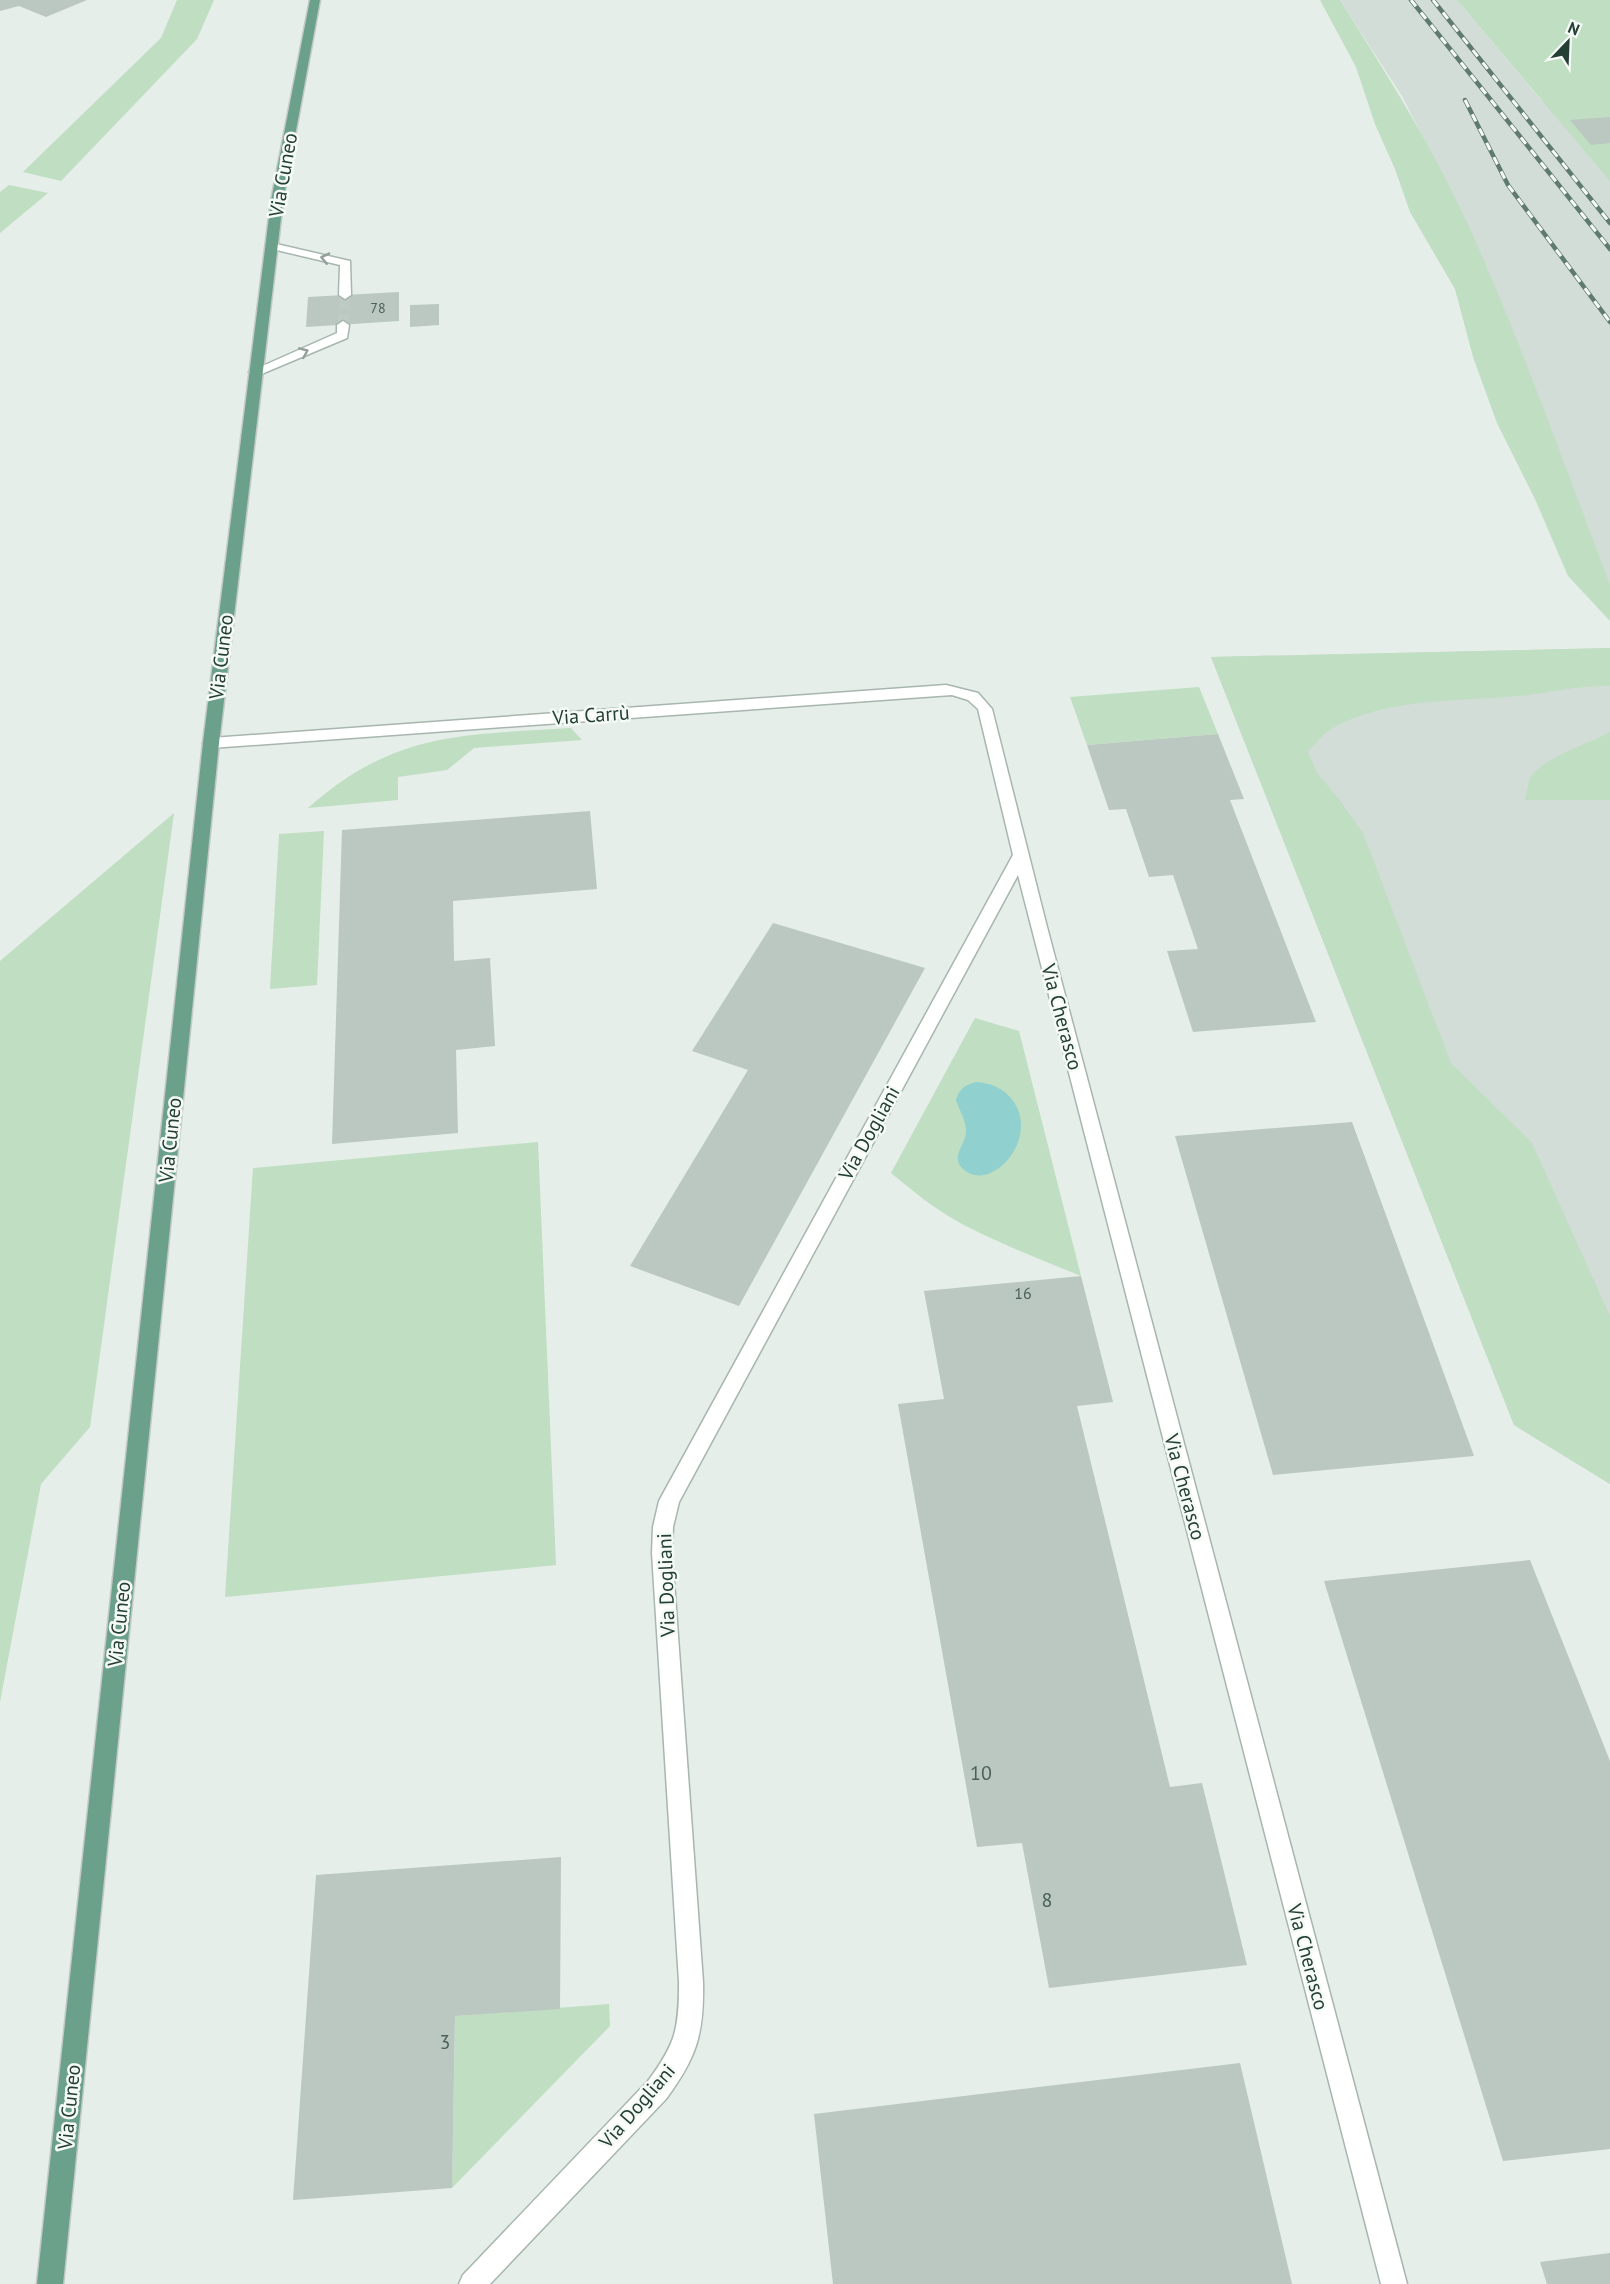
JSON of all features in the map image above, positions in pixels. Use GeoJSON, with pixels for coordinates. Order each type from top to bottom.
{"type":"FeatureCollection","features":[{"type":"Feature","properties":{"kind":"main road","name":"Via Cuneo"},"geometry":{"type":"LineString","coordinates":[[50,2284],[211,743],[277,201],[315,0]]}},
{"type":"Feature","properties":{"kind":"street"},"geometry":{"type":"LineString","coordinates":[[272,246],[346,263],[345,295]]}},
{"type":"Feature","properties":{"kind":"street"},"geometry":{"type":"LineString","coordinates":[[255,372],[343,335],[343,325]]}},
{"type":"Feature","properties":{"kind":"street","name":"Via Carrù"},"geometry":{"type":"LineString","coordinates":[[211,743],[946,690],[971,695]]}},
{"type":"Feature","properties":{"kind":"street","name":"Via Cherasco"},"geometry":{"type":"LineString","coordinates":[[971,695],[980,701],[985,709],[1020,856],[1394,2284]]}},
{"type":"Feature","properties":{"kind":"street","name":"Via Dogliani"},"geometry":{"type":"LineString","coordinates":[[472,2284],[657,2090],[675,2067],[687,2044],[691,2019],[691,1982],[662,1553],[663,1527],[669,1502],[1020,856]]}},
{"type":"Feature","properties":{"kind":"shaded area"},"geometry":{"type":"Polygon","coordinates":[[[1340,0],[1457,0],[1541,100],[1610,96],[1610,584],[1504,310],[1471,232],[1402,96],[1340,0]]]}},
{"type":"Feature","properties":{"kind":"shaded area"},"geometry":{"type":"Polygon","coordinates":[[[1610,648],[1610,1484],[1514,1425],[1211,657],[1610,648]]]}},
{"type":"Feature","properties":{"kind":"green space"},"geometry":{"type":"Polygon","coordinates":[[[177,0],[214,0],[197,39],[61,181],[23,172],[161,38],[177,0]]]}},
{"type":"Feature","properties":{"kind":"green space"},"geometry":{"type":"Polygon","coordinates":[[[1320,0],[1340,0],[1427,143],[1458,203],[1491,276],[1610,584],[1610,621],[1568,576],[1535,499],[1497,423],[1473,357],[1455,289],[1410,212],[1395,169],[1375,124],[1356,67],[1320,0]]]}},
{"type":"Feature","properties":{"kind":"green space"},"geometry":{"type":"Polygon","coordinates":[[[1457,0],[1610,0],[1610,181],[1457,0]]]}},
{"type":"Feature","properties":{"kind":"green space"},"geometry":{"type":"Polygon","coordinates":[[[9,185],[48,193],[0,233],[0,192],[9,185]]]}},
{"type":"Feature","properties":{"kind":"green space"},"geometry":{"type":"Polygon","coordinates":[[[1610,648],[1610,686],[1579,687],[1528,695],[1398,706],[1348,720],[1324,734],[1308,752],[1317,773],[1363,833],[1451,1063],[1532,1143],[1610,1316],[1610,1484],[1514,1425],[1211,657],[1610,648]]]}},
{"type":"Feature","properties":{"kind":"green space"},"geometry":{"type":"Polygon","coordinates":[[[1199,687],[1218,734],[1087,745],[1070,697],[1199,687]]]}},
{"type":"Feature","properties":{"kind":"green space"},"geometry":{"type":"Polygon","coordinates":[[[571,728],[582,740],[474,748],[447,770],[398,777],[398,800],[308,808],[340,783],[370,764],[401,751],[463,736],[571,728]]]}},
{"type":"Feature","properties":{"kind":"green space"},"geometry":{"type":"Polygon","coordinates":[[[1610,732],[1610,800],[1525,800],[1529,781],[1542,766],[1610,732]]]}},
{"type":"Feature","properties":{"kind":"green space"},"geometry":{"type":"Polygon","coordinates":[[[174,813],[90,1427],[41,1484],[0,1702],[0,961],[174,813]]]}},
{"type":"Feature","properties":{"kind":"green space"},"geometry":{"type":"Polygon","coordinates":[[[324,831],[317,985],[270,989],[279,834],[324,831]]]}},
{"type":"Feature","properties":{"kind":"green space"},"geometry":{"type":"Polygon","coordinates":[[[975,1018],[1019,1031],[1081,1276],[962,1224],[934,1207],[891,1173],[975,1018]]]}},
{"type":"Feature","properties":{"kind":"green space"},"geometry":{"type":"Polygon","coordinates":[[[538,1142],[556,1565],[225,1597],[253,1168],[538,1142]]]}},
{"type":"Feature","properties":{"kind":"green space"},"geometry":{"type":"Polygon","coordinates":[[[609,2004],[610,2026],[452,2188],[455,2016],[609,2004]]]}},
{"type":"Feature","properties":{"kind":"water"},"geometry":{"type":"Polygon","coordinates":[[[976,1082],[994,1086],[1009,1096],[1019,1111],[1021,1127],[1018,1143],[1010,1157],[999,1168],[987,1174],[974,1175],[962,1168],[958,1159],[966,1135],[966,1126],[956,1100],[963,1088],[976,1082]]]}},
{"type":"Feature","properties":{"kind":"building"},"geometry":{"type":"Polygon","coordinates":[[[0,0],[87,0],[46,17],[19,6],[0,11],[0,0]]]}},
{"type":"Feature","properties":{"kind":"building"},"geometry":{"type":"Polygon","coordinates":[[[1610,117],[1610,143],[1591,145],[1570,120],[1610,117]]]}},
{"type":"Feature","properties":{"kind":"building"},"geometry":{"type":"Polygon","coordinates":[[[399,292],[399,321],[306,327],[308,297],[399,292]]]}},
{"type":"Feature","properties":{"kind":"building"},"geometry":{"type":"Polygon","coordinates":[[[439,304],[439,325],[410,327],[410,305],[439,304]]]}},
{"type":"Feature","properties":{"kind":"building"},"geometry":{"type":"Polygon","coordinates":[[[1218,734],[1244,799],[1230,800],[1316,1022],[1193,1032],[1167,951],[1198,949],[1173,875],[1149,877],[1126,809],[1109,810],[1087,745],[1218,734]]]}},
{"type":"Feature","properties":{"kind":"building"},"geometry":{"type":"Polygon","coordinates":[[[590,811],[597,889],[453,901],[454,961],[490,958],[495,1046],[456,1050],[458,1133],[332,1144],[342,830],[590,811]]]}},
{"type":"Feature","properties":{"kind":"building"},"geometry":{"type":"Polygon","coordinates":[[[773,923],[925,968],[739,1306],[630,1266],[748,1070],[692,1051],[773,923]]]}},
{"type":"Feature","properties":{"kind":"building"},"geometry":{"type":"Polygon","coordinates":[[[1352,1122],[1474,1456],[1273,1475],[1175,1136],[1352,1122]]]}},
{"type":"Feature","properties":{"kind":"building"},"geometry":{"type":"Polygon","coordinates":[[[1081,1276],[1113,1402],[1077,1406],[1170,1787],[1202,1783],[1247,1965],[1049,1988],[1022,1843],[977,1847],[898,1404],[944,1399],[924,1291],[1081,1276]]]}},
{"type":"Feature","properties":{"kind":"building"},"geometry":{"type":"Polygon","coordinates":[[[1530,1560],[1610,1761],[1610,2149],[1503,2161],[1324,1581],[1530,1560]]]}},
{"type":"Feature","properties":{"kind":"building"},"geometry":{"type":"Polygon","coordinates":[[[561,1857],[560,2009],[455,2016],[452,2188],[293,2200],[316,1875],[561,1857]]]}},
{"type":"Feature","properties":{"kind":"building"},"geometry":{"type":"Polygon","coordinates":[[[1240,2063],[1292,2284],[833,2284],[814,2114],[1240,2063]]]}},
{"type":"Feature","properties":{"kind":"building"},"geometry":{"type":"Polygon","coordinates":[[[1610,2253],[1610,2284],[1547,2284],[1540,2262],[1610,2253]]]}},
{"type":"Feature","properties":{"kind":"tunnel"},"geometry":{"type":"LineString","coordinates":[[343,325],[345,295]]}},
{"type":"Feature","properties":{"kind":"railway"},"geometry":{"type":"LineString","coordinates":[[1411,0],[1610,249]]}},
{"type":"Feature","properties":{"kind":"railway"},"geometry":{"type":"LineString","coordinates":[[1433,0],[1610,223]]}},
{"type":"Feature","properties":{"kind":"railway"},"geometry":{"type":"LineString","coordinates":[[1465,100],[1508,185],[1610,322]]}}]}
